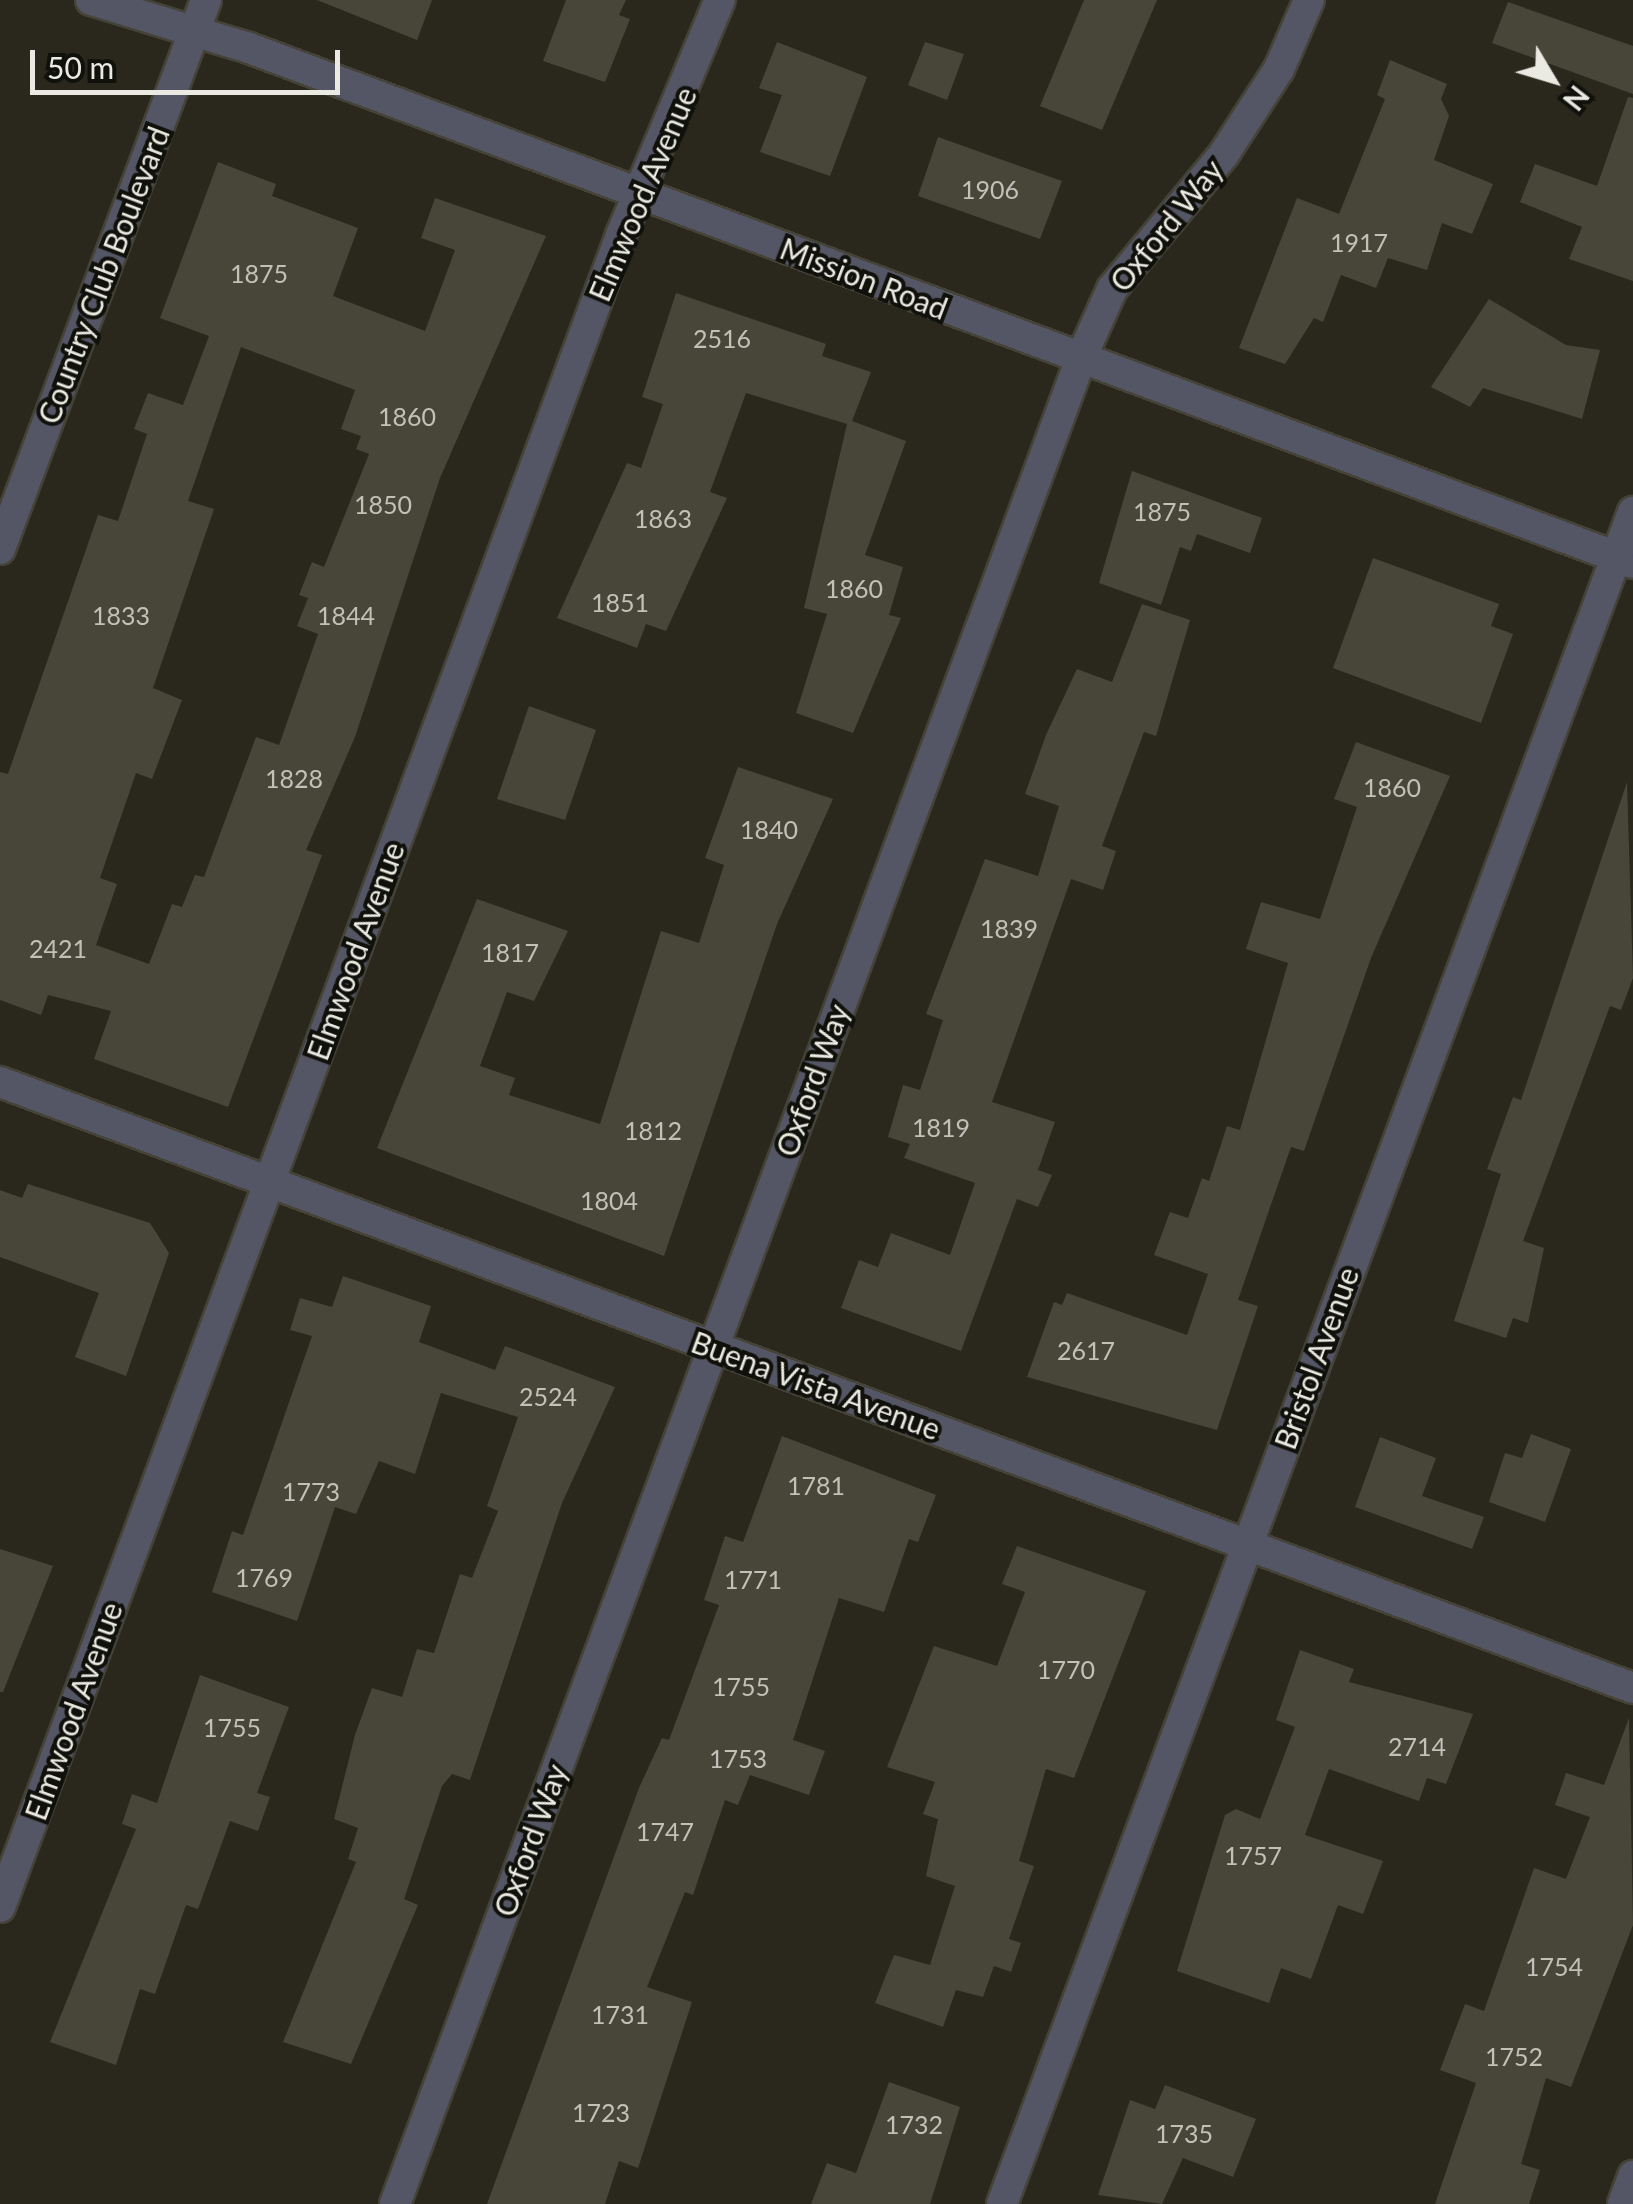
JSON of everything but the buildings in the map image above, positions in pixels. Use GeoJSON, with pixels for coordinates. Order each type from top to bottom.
{"type":"FeatureCollection","features":[{"type":"Feature","properties":{"kind":"street","name":"Mission Road"},"geometry":{"type":"LineString","coordinates":[[92,0],[194,31],[641,194],[1624,560]]}},
{"type":"Feature","properties":{"kind":"street","name":"Country Club Boulevard"},"geometry":{"type":"LineString","coordinates":[[0,549],[206,0]]}},
{"type":"Feature","properties":{"kind":"street","name":"Elmwood Avenue"},"geometry":{"type":"LineString","coordinates":[[0,1907],[641,194],[720,0]]}},
{"type":"Feature","properties":{"kind":"street","name":"Oxford Way"},"geometry":{"type":"LineString","coordinates":[[396,2204],[1080,358],[1112,289],[1224,154],[1279,69],[1309,0]]}},
{"type":"Feature","properties":{"kind":"street","name":"Bristol Avenue"},"geometry":{"type":"LineString","coordinates":[[1002,2204],[1247,1544],[1624,560],[1633,512]]}},
{"type":"Feature","properties":{"kind":"street","name":"Buena Vista Avenue"},"geometry":{"type":"LineString","coordinates":[[0,1082],[1633,1688]]}},
{"type":"Feature","properties":{"kind":"street"},"geometry":{"type":"LineString","coordinates":[[1623,2204],[1633,2176]]}}]}
